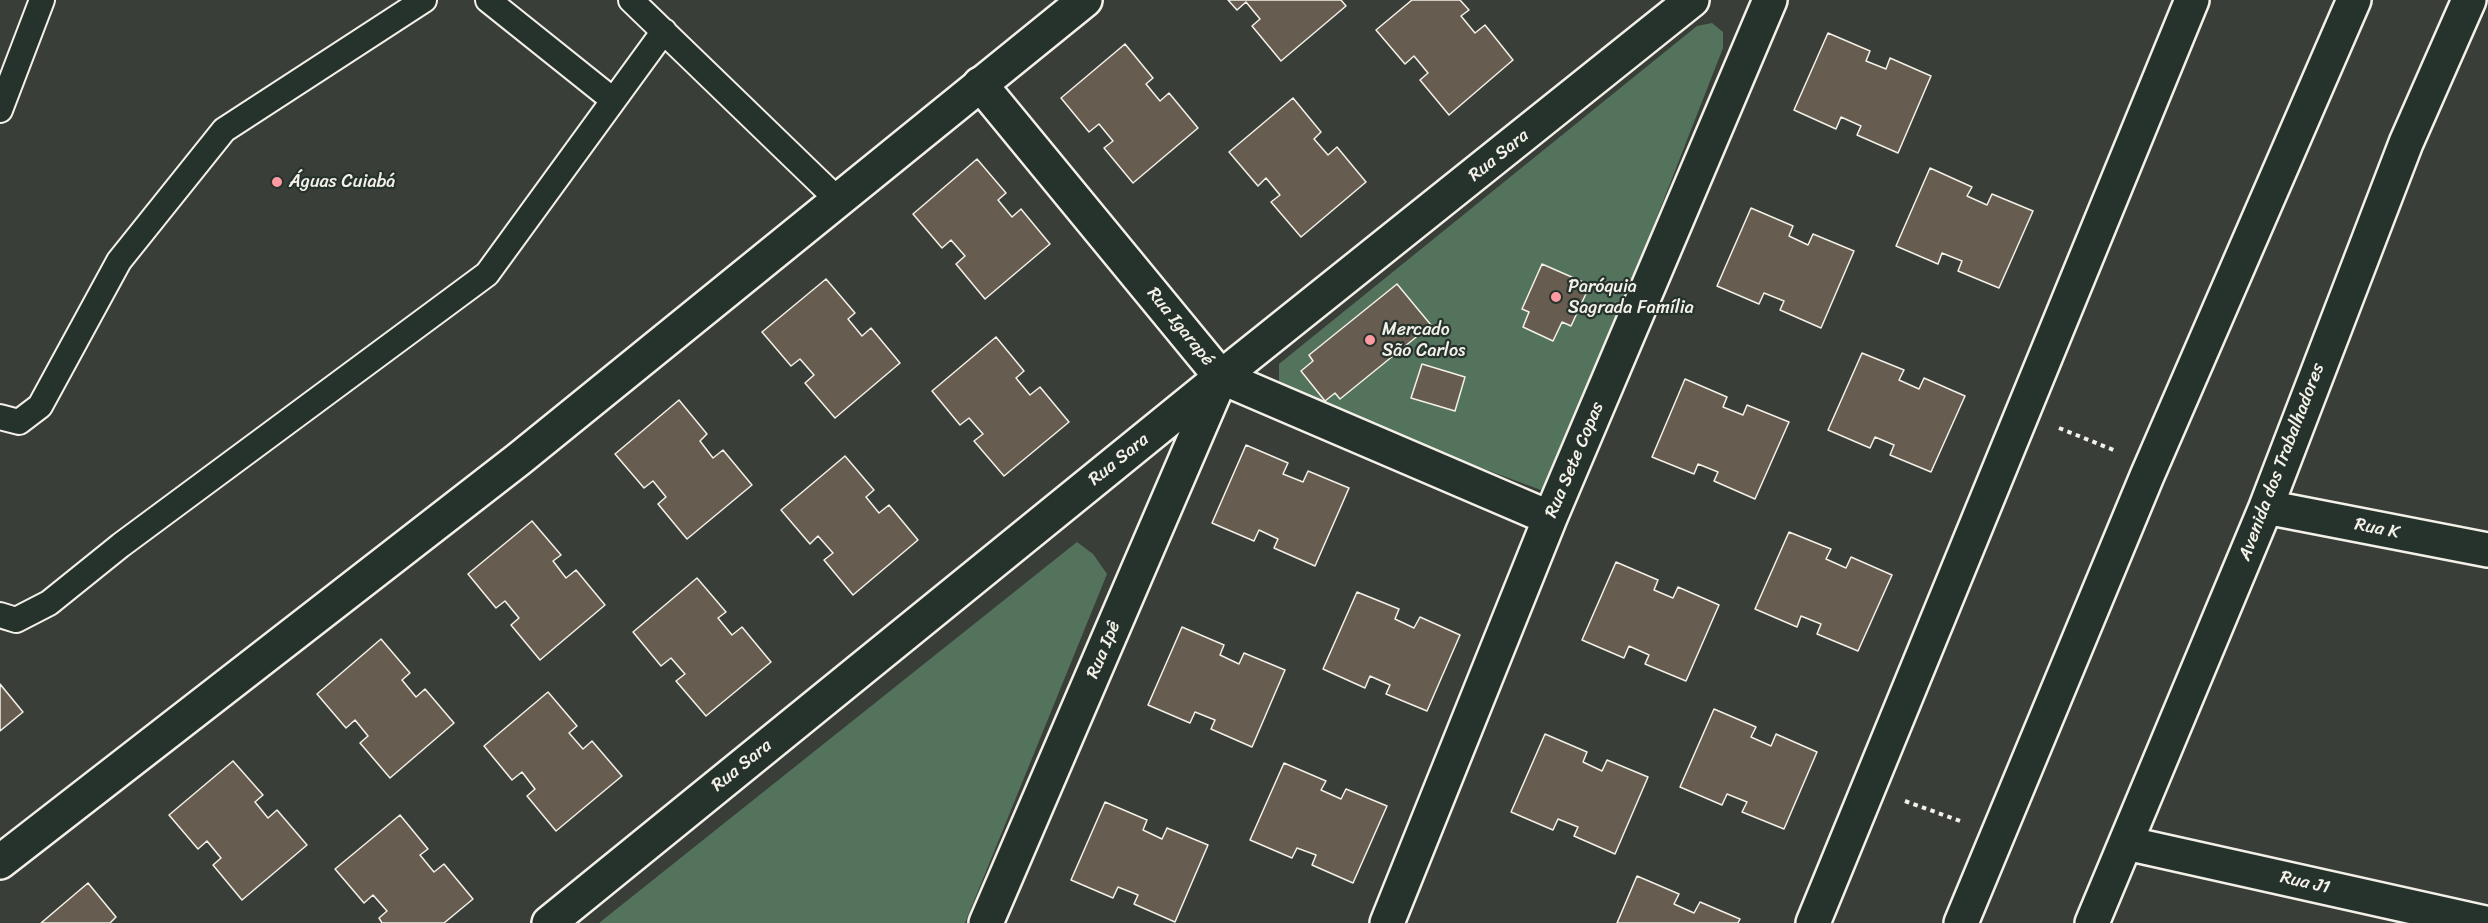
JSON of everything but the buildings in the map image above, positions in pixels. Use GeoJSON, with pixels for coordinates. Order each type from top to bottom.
{"type":"FeatureCollection","features":[{"type":"Feature","properties":{"kind":"street"},"geometry":{"type":"LineString","coordinates":[[0,862],[519,459],[1085,0]]}},
{"type":"Feature","properties":{"kind":"street","name":"Rua Sara"},"geometry":{"type":"LineString","coordinates":[[549,923],[1221,377],[1692,0]]}},
{"type":"Feature","properties":{"kind":"street","name":"Rua Sete Copas"},"geometry":{"type":"LineString","coordinates":[[1387,923],[1550,518],[1770,0]]}},
{"type":"Feature","properties":{"kind":"street"},"geometry":{"type":"LineString","coordinates":[[1813,923],[2192,0]]}},
{"type":"Feature","properties":{"kind":"street"},"geometry":{"type":"LineString","coordinates":[[1961,923],[2147,476],[2354,0]]}},
{"type":"Feature","properties":{"kind":"street","name":"Avenida dos Trabalhadores"},"geometry":{"type":"LineString","coordinates":[[2092,923],[2266,507],[2406,142],[2469,0]]}},
{"type":"Feature","properties":{"kind":"street","name":"Rua Igarapé"},"geometry":{"type":"LineString","coordinates":[[980,84],[1221,377],[1550,518]]}},
{"type":"Feature","properties":{"kind":"street","name":"Rua Ipê"},"geometry":{"type":"LineString","coordinates":[[986,923],[1221,377]]}},
{"type":"Feature","properties":{"kind":"street","name":"Rua K"},"geometry":{"type":"LineString","coordinates":[[2266,507],[2488,550]]}},
{"type":"Feature","properties":{"kind":"street","name":"Rua J1"},"geometry":{"type":"LineString","coordinates":[[2126,843],[2485,923]]}},
{"type":"Feature","properties":{"kind":"lane"},"geometry":{"type":"LineString","coordinates":[[0,110],[42,0]]}},
{"type":"Feature","properties":{"kind":"lane"},"geometry":{"type":"LineString","coordinates":[[0,417],[19,422],[40,406],[119,261],[224,130],[424,0]]}},
{"type":"Feature","properties":{"kind":"lane"},"geometry":{"type":"LineString","coordinates":[[488,0],[613,100]]}},
{"type":"Feature","properties":{"kind":"lane"},"geometry":{"type":"LineString","coordinates":[[632,0],[838,200]]}},
{"type":"Feature","properties":{"kind":"lane"},"geometry":{"type":"LineString","coordinates":[[0,615],[16,620],[49,603],[121,545],[487,274],[663,31]]}},
{"type":"Feature","properties":{"kind":"path"},"geometry":{"type":"LineString","coordinates":[[2072,434],[2125,455]]}},
{"type":"Feature","properties":{"kind":"green space"},"geometry":{"type":"Polygon","coordinates":[[[1712,23],[1723,32],[1723,48],[1549,493],[1309,404],[1279,381],[1279,364],[1697,26],[1712,23]]]}},
{"type":"Feature","properties":{"kind":"green space"},"geometry":{"type":"Polygon","coordinates":[[[1077,542],[1093,554],[1107,574],[965,923],[599,923],[1077,542]]]}},
{"type":"Feature","properties":{"kind":"place","name":"Águas Cuiabá"},"geometry":{"type":"Point","coordinates":[277,182]}},
{"type":"Feature","properties":{"kind":"place","name":"Paróquia Sagrada Família"},"geometry":{"type":"Point","coordinates":[1556,297]}},
{"type":"Feature","properties":{"kind":"place","name":"Mercado São Carlos"},"geometry":{"type":"Point","coordinates":[1370,340]}}]}
